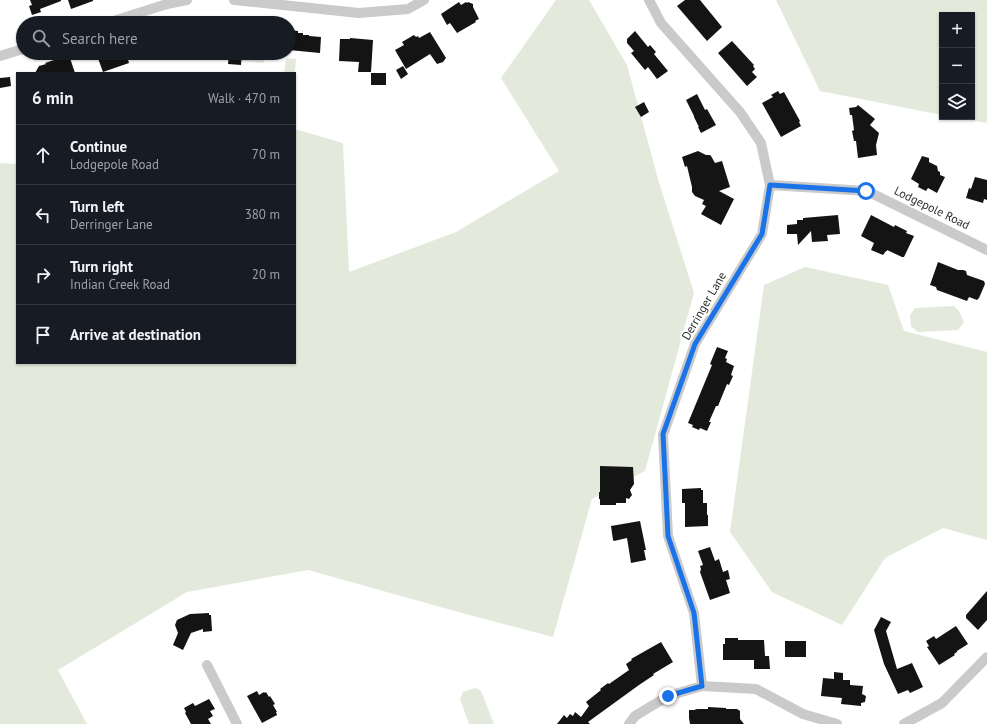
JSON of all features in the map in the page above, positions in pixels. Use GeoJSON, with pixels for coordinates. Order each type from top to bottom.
{"type":"FeatureCollection","features":[{"type":"Feature","properties":{"kind":"street"},"geometry":{"type":"LineString","coordinates":[[129,16],[166,4],[187,0]]}},
{"type":"Feature","properties":{"kind":"street"},"geometry":{"type":"LineString","coordinates":[[234,0],[359,13],[408,9],[424,0]]}},
{"type":"Feature","properties":{"kind":"street","name":"Derringer Lane"},"geometry":{"type":"LineString","coordinates":[[649,0],[661,23],[740,112],[761,143],[770,185],[762,234],[695,344],[663,434],[668,536],[694,613],[702,686]]}},
{"type":"Feature","properties":{"kind":"street"},"geometry":{"type":"LineString","coordinates":[[0,56],[16,51]]}},
{"type":"Feature","properties":{"kind":"street","name":"Lodgepole Road"},"geometry":{"type":"LineString","coordinates":[[770,185],[866,191],[987,250]]}},
{"type":"Feature","properties":{"kind":"street"},"geometry":{"type":"LineString","coordinates":[[904,724],[942,703],[987,657]]}},
{"type":"Feature","properties":{"kind":"street"},"geometry":{"type":"LineString","coordinates":[[206,665],[237,724]]}},
{"type":"Feature","properties":{"kind":"street"},"geometry":{"type":"LineString","coordinates":[[628,724],[635,716],[668,696],[702,686],[756,689],[803,714],[837,724]]}},
{"type":"Feature","properties":{"kind":"green space"},"geometry":{"type":"Polygon","coordinates":[[[556,0],[589,0],[627,65],[658,179],[694,293],[645,471],[592,499],[553,637],[308,570],[187,592],[58,670],[87,724],[0,724],[0,163],[16,164],[16,364],[296,364],[296,129],[343,143],[349,272],[456,232],[559,171],[501,78],[556,0]]]}},
{"type":"Feature","properties":{"kind":"green space"},"geometry":{"type":"Polygon","coordinates":[[[776,0],[987,0],[987,123],[970,120],[975,120],[975,12],[939,12],[939,114],[820,91],[776,0]]]}},
{"type":"Feature","properties":{"kind":"green space"},"geometry":{"type":"Polygon","coordinates":[[[241,60],[264,60],[264,63],[241,60]]]}},
{"type":"Feature","properties":{"kind":"green space"},"geometry":{"type":"Polygon","coordinates":[[[286,60],[296,60],[295,72],[284,72],[286,60]]]}},
{"type":"Feature","properties":{"kind":"green space"},"geometry":{"type":"Polygon","coordinates":[[[805,267],[888,285],[904,331],[987,352],[987,540],[943,528],[885,558],[842,625],[772,592],[730,532],[764,285],[805,267]]]}},
{"type":"Feature","properties":{"kind":"green space"},"geometry":{"type":"Polygon","coordinates":[[[954,306],[959,311],[964,322],[958,330],[918,332],[911,326],[910,315],[915,308],[954,306]]]}},
{"type":"Feature","properties":{"kind":"green space"},"geometry":{"type":"Polygon","coordinates":[[[475,688],[481,691],[494,724],[469,724],[460,699],[463,692],[475,688]]]}},
{"type":"Feature","properties":{"kind":"building"},"geometry":{"type":"Polygon","coordinates":[[[30,0],[61,1],[40,9],[41,12],[32,15],[29,6],[32,5],[30,0]]]}},
{"type":"Feature","properties":{"kind":"building"},"geometry":{"type":"Polygon","coordinates":[[[68,0],[93,0],[93,1],[71,9],[68,0]]]}},
{"type":"Feature","properties":{"kind":"building"},"geometry":{"type":"Polygon","coordinates":[[[685,0],[700,0],[722,27],[707,41],[677,6],[685,0]]]}},
{"type":"Feature","properties":{"kind":"building"},"geometry":{"type":"Polygon","coordinates":[[[459,2],[461,5],[466,2],[473,4],[479,19],[457,33],[450,23],[447,25],[441,14],[459,2]]]}},
{"type":"Feature","properties":{"kind":"building"},"geometry":{"type":"Polygon","coordinates":[[[296,31],[298,31],[298,33],[303,33],[303,35],[321,37],[320,53],[296,51],[296,31]]]}},
{"type":"Feature","properties":{"kind":"building"},"geometry":{"type":"Polygon","coordinates":[[[635,31],[648,47],[650,45],[656,52],[654,54],[668,71],[657,79],[648,67],[645,70],[631,53],[634,51],[627,43],[627,39],[635,31]]]}},
{"type":"Feature","properties":{"kind":"building"},"geometry":{"type":"Polygon","coordinates":[[[430,32],[446,58],[443,62],[437,64],[430,54],[406,69],[395,50],[404,45],[402,42],[414,35],[416,37],[418,36],[419,38],[430,32]]]}},
{"type":"Feature","properties":{"kind":"building"},"geometry":{"type":"Polygon","coordinates":[[[350,38],[373,40],[371,72],[358,72],[359,62],[339,61],[340,39],[350,38]]]}},
{"type":"Feature","properties":{"kind":"building"},"geometry":{"type":"Polygon","coordinates":[[[732,41],[754,65],[753,66],[755,69],[752,72],[757,77],[747,86],[718,53],[732,41]]]}},
{"type":"Feature","properties":{"kind":"building"},"geometry":{"type":"Polygon","coordinates":[[[54,60],[71,60],[75,72],[36,72],[39,66],[46,64],[45,63],[54,60]]]}},
{"type":"Feature","properties":{"kind":"building"},"geometry":{"type":"Polygon","coordinates":[[[99,60],[128,60],[129,63],[103,72],[99,60]]]}},
{"type":"Feature","properties":{"kind":"building"},"geometry":{"type":"Polygon","coordinates":[[[228,60],[241,60],[241,65],[228,64],[228,60]]]}},
{"type":"Feature","properties":{"kind":"building"},"geometry":{"type":"Polygon","coordinates":[[[403,66],[408,74],[401,79],[396,70],[403,66]]]}},
{"type":"Feature","properties":{"kind":"building"},"geometry":{"type":"Polygon","coordinates":[[[371,73],[386,73],[386,85],[371,85],[371,73]]]}},
{"type":"Feature","properties":{"kind":"building"},"geometry":{"type":"Polygon","coordinates":[[[10,77],[11,86],[0,88],[0,78],[10,77]]]}},
{"type":"Feature","properties":{"kind":"building"},"geometry":{"type":"Polygon","coordinates":[[[778,91],[780,94],[784,92],[800,121],[801,126],[781,137],[762,103],[773,97],[771,95],[778,91]]]}},
{"type":"Feature","properties":{"kind":"building"},"geometry":{"type":"Polygon","coordinates":[[[697,94],[705,110],[707,109],[716,125],[701,133],[686,100],[697,94]]]}},
{"type":"Feature","properties":{"kind":"building"},"geometry":{"type":"Polygon","coordinates":[[[644,102],[649,112],[641,117],[635,107],[644,102]]]}},
{"type":"Feature","properties":{"kind":"building"},"geometry":{"type":"Polygon","coordinates":[[[858,105],[875,119],[870,125],[879,133],[876,145],[877,155],[858,158],[856,141],[854,141],[852,131],[854,130],[852,115],[850,115],[849,108],[856,107],[858,105]]]}},
{"type":"Feature","properties":{"kind":"building"},"geometry":{"type":"Polygon","coordinates":[[[698,151],[706,155],[710,155],[715,163],[722,161],[730,187],[719,191],[734,199],[721,225],[701,214],[706,206],[702,204],[704,200],[695,196],[692,192],[687,166],[685,167],[682,157],[698,151]]]}},
{"type":"Feature","properties":{"kind":"building"},"geometry":{"type":"Polygon","coordinates":[[[922,156],[929,158],[929,162],[937,166],[940,175],[945,177],[937,193],[928,188],[926,191],[918,187],[919,184],[911,179],[922,156]]]}},
{"type":"Feature","properties":{"kind":"building"},"geometry":{"type":"Polygon","coordinates":[[[975,177],[987,180],[987,200],[984,199],[983,203],[966,198],[975,177]]]}},
{"type":"Feature","properties":{"kind":"building"},"geometry":{"type":"Polygon","coordinates":[[[838,215],[840,234],[827,235],[828,241],[812,242],[811,231],[798,245],[797,234],[787,234],[787,225],[797,224],[797,220],[803,220],[803,218],[838,215]]]}},
{"type":"Feature","properties":{"kind":"building"},"geometry":{"type":"Polygon","coordinates":[[[871,215],[894,227],[895,225],[907,231],[906,233],[914,236],[904,257],[887,250],[883,255],[871,250],[874,243],[861,236],[871,215]]]}},
{"type":"Feature","properties":{"kind":"building"},"geometry":{"type":"Polygon","coordinates":[[[938,262],[958,270],[966,271],[967,275],[984,281],[985,284],[979,298],[977,300],[969,297],[967,301],[937,290],[936,287],[930,285],[938,262]]]}},
{"type":"Feature","properties":{"kind":"building"},"geometry":{"type":"Polygon","coordinates":[[[717,347],[728,351],[725,358],[727,359],[726,362],[734,366],[731,375],[733,376],[729,385],[727,384],[718,406],[716,406],[707,431],[700,428],[699,430],[692,427],[693,425],[688,423],[712,365],[710,364],[717,347]]]}},
{"type":"Feature","properties":{"kind":"building"},"geometry":{"type":"Polygon","coordinates":[[[600,466],[633,467],[634,484],[630,490],[632,495],[629,499],[626,498],[626,503],[616,503],[616,505],[600,505],[600,466]]]}},
{"type":"Feature","properties":{"kind":"building"},"geometry":{"type":"Polygon","coordinates":[[[701,488],[701,490],[703,490],[703,503],[707,503],[708,526],[685,527],[685,503],[682,503],[682,489],[701,488]]]}},
{"type":"Feature","properties":{"kind":"building"},"geometry":{"type":"Polygon","coordinates":[[[640,521],[646,550],[644,550],[646,560],[631,563],[627,538],[614,541],[611,526],[640,521]]]}},
{"type":"Feature","properties":{"kind":"building"},"geometry":{"type":"Polygon","coordinates":[[[710,547],[715,561],[719,559],[723,572],[728,570],[730,579],[726,580],[730,593],[710,600],[700,572],[700,566],[703,565],[698,551],[710,547]]]}},
{"type":"Feature","properties":{"kind":"building"},"geometry":{"type":"Polygon","coordinates":[[[987,591],[987,620],[978,630],[966,618],[966,615],[987,591]]]}},
{"type":"Feature","properties":{"kind":"building"},"geometry":{"type":"Polygon","coordinates":[[[209,613],[209,615],[211,615],[212,631],[203,632],[203,629],[191,633],[183,650],[173,645],[178,633],[175,625],[177,620],[190,614],[209,613]]]}},
{"type":"Feature","properties":{"kind":"building"},"geometry":{"type":"Polygon","coordinates":[[[881,617],[891,622],[886,631],[897,669],[912,663],[923,687],[910,693],[908,690],[898,694],[884,664],[874,630],[881,617]]]}},
{"type":"Feature","properties":{"kind":"building"},"geometry":{"type":"Polygon","coordinates":[[[956,626],[968,644],[957,651],[954,654],[955,655],[939,665],[927,647],[929,646],[926,641],[934,636],[936,639],[956,626]]]}},
{"type":"Feature","properties":{"kind":"building"},"geometry":{"type":"Polygon","coordinates":[[[725,638],[738,638],[738,640],[764,640],[765,656],[769,656],[770,669],[754,669],[754,660],[723,660],[723,644],[725,644],[725,638]]]}},
{"type":"Feature","properties":{"kind":"building"},"geometry":{"type":"Polygon","coordinates":[[[785,641],[806,641],[806,657],[785,657],[785,641]]]}},
{"type":"Feature","properties":{"kind":"building"},"geometry":{"type":"Polygon","coordinates":[[[661,642],[673,662],[653,674],[654,675],[588,722],[590,724],[557,724],[564,715],[567,718],[570,714],[573,716],[575,712],[581,717],[589,706],[586,702],[608,683],[609,684],[629,670],[626,664],[632,660],[631,659],[661,642]]]}},
{"type":"Feature","properties":{"kind":"building"},"geometry":{"type":"Polygon","coordinates":[[[834,672],[843,673],[843,680],[850,680],[850,685],[863,686],[862,694],[866,696],[865,702],[861,703],[861,706],[841,704],[842,698],[821,696],[823,678],[834,679],[834,672]]]}},
{"type":"Feature","properties":{"kind":"building"},"geometry":{"type":"Polygon","coordinates":[[[257,691],[259,695],[266,692],[269,697],[270,696],[275,704],[273,705],[277,712],[277,715],[262,723],[247,696],[257,691]]]}},
{"type":"Feature","properties":{"kind":"building"},"geometry":{"type":"Polygon","coordinates":[[[209,699],[215,709],[210,711],[213,716],[208,719],[211,724],[191,724],[184,708],[193,703],[195,706],[209,699]]]}},
{"type":"Feature","properties":{"kind":"building"},"geometry":{"type":"Polygon","coordinates":[[[708,707],[737,709],[740,711],[740,719],[744,724],[690,724],[689,710],[708,709],[708,707]]]}},
{"type":"Feature","properties":{"kind":"route"},"geometry":{"type":"LineString","coordinates":[[668,696],[702,686],[694,613],[668,536],[663,434],[695,344],[762,234],[770,185],[866,191]]}}]}
